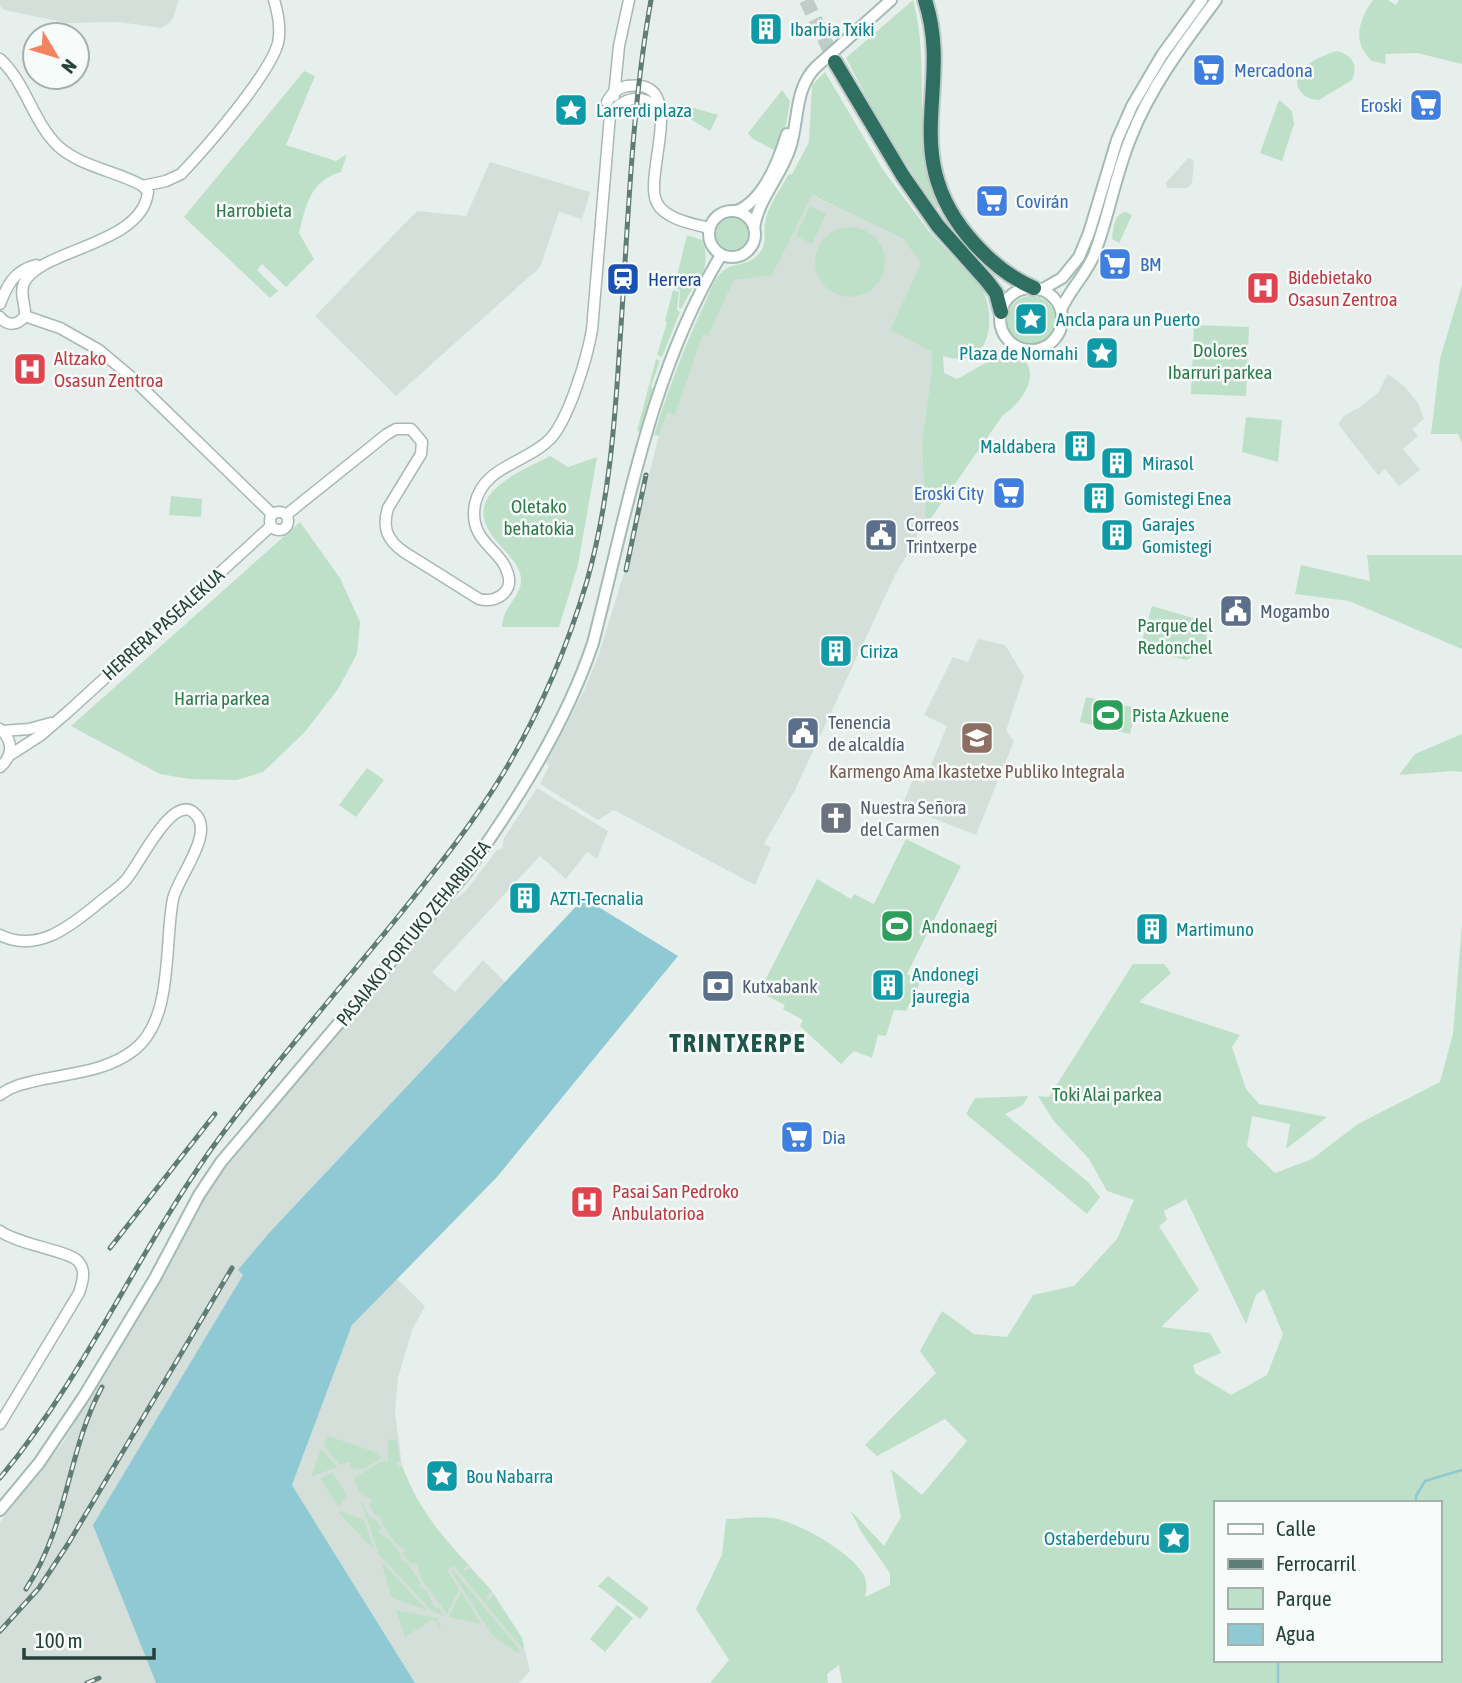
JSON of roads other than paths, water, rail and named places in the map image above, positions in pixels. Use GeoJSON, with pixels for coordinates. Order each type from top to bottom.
{"type":"FeatureCollection","features":[{"type":"Feature","properties":{"kind":"highway"},"geometry":{"type":"LineString","coordinates":[[925,0],[931,23],[933,49],[930,150],[938,186],[955,218],[978,247],[1007,273],[1037,289]]}},
{"type":"Feature","properties":{"kind":"highway"},"geometry":{"type":"LineString","coordinates":[[835,62],[908,185],[938,226],[996,293],[1001,312]]}},
{"type":"Feature","properties":{"kind":"main road"},"geometry":{"type":"LineString","coordinates":[[881,0],[805,68],[794,91],[787,134],[779,157],[758,195],[737,211],[719,214],[709,228],[712,247],[721,255],[734,257],[746,252],[754,242],[754,228],[759,210],[789,151],[806,78],[891,0]]}},
{"type":"Feature","properties":{"kind":"main road"},"geometry":{"type":"LineString","coordinates":[[1202,0],[1162,55],[1132,106],[1117,140],[1079,257],[1062,278],[1037,289],[1016,292],[1004,304],[1001,327],[1014,346],[1028,351],[1038,350],[1054,341],[1062,325],[1061,310],[1094,254],[1139,116],[1163,74],[1216,0]]}},
{"type":"Feature","properties":{"kind":"main road"},"geometry":{"type":"LineString","coordinates":[[737,211],[748,217],[754,228]]}},
{"type":"Feature","properties":{"kind":"main road","name":"PASAIAKO PORTUKO ZEHARBIDEA"},"geometry":{"type":"LineString","coordinates":[[0,1510],[39,1463],[84,1396],[155,1278],[193,1205],[221,1162],[466,873],[500,824],[543,750],[579,682],[593,643],[645,439],[661,387],[692,309],[721,255]]}},
{"type":"Feature","properties":{"kind":"main road"},"geometry":{"type":"LineString","coordinates":[[1037,289],[1051,295],[1061,310]]}},
{"type":"Feature","properties":{"kind":"street"},"geometry":{"type":"LineString","coordinates":[[143,186],[166,181],[181,174],[262,75],[278,44],[279,22],[274,0]]}},
{"type":"Feature","properties":{"kind":"street"},"geometry":{"type":"LineString","coordinates":[[286,515],[387,434],[396,429],[411,429],[422,442],[421,454],[388,508],[385,517],[387,535],[393,545],[479,599],[491,601],[503,594],[509,584],[509,574],[479,532],[475,515],[476,500],[490,477],[551,438],[564,415],[586,359],[592,330],[608,120],[607,102],[613,48],[623,0]]}},
{"type":"Feature","properties":{"kind":"street"},"geometry":{"type":"LineString","coordinates":[[608,120],[629,0]]}},
{"type":"Feature","properties":{"kind":"street"},"geometry":{"type":"LineString","coordinates":[[613,48],[615,55],[612,84],[615,91],[629,98],[640,98],[651,103],[661,121]]}},
{"type":"Feature","properties":{"kind":"street"},"geometry":{"type":"LineString","coordinates":[[0,60],[11,71],[48,134],[58,146],[80,160],[128,178],[148,192],[147,203],[142,211],[127,224],[90,247],[31,266],[16,275],[5,288],[1,303]]}},
{"type":"Feature","properties":{"kind":"street"},"geometry":{"type":"LineString","coordinates":[[616,68],[620,79],[630,86],[645,89],[655,95],[660,105],[655,181],[658,206],[676,218],[709,228]]}},
{"type":"Feature","properties":{"kind":"street"},"geometry":{"type":"LineString","coordinates":[[607,102],[615,91],[630,86]]}},
{"type":"Feature","properties":{"kind":"street"},"geometry":{"type":"LineString","coordinates":[[608,120],[616,107],[629,98]]}},
{"type":"Feature","properties":{"kind":"street"},"geometry":{"type":"LineString","coordinates":[[2,322],[14,324],[25,316],[22,287],[25,280],[44,264]]}},
{"type":"Feature","properties":{"kind":"street"},"geometry":{"type":"LineString","coordinates":[[1,303],[8,297],[15,296],[23,302]]}},
{"type":"Feature","properties":{"kind":"street"},"geometry":{"type":"LineString","coordinates":[[25,316],[61,328],[89,342],[130,376],[272,514]]}},
{"type":"Feature","properties":{"kind":"street"},"geometry":{"type":"LineString","coordinates":[[272,514],[278,512],[286,515]]}},
{"type":"Feature","properties":{"kind":"street"},"geometry":{"type":"LineString","coordinates":[[272,514],[271,526],[278,531],[288,524],[286,515]]}},
{"type":"Feature","properties":{"kind":"street","name":"HERRERA PASEALEKUA"},"geometry":{"type":"LineString","coordinates":[[9,755],[41,735],[271,526]]}},
{"type":"Feature","properties":{"kind":"street","name":"HERRERA PASEALEKUA"},"geometry":{"type":"LineString","coordinates":[[1,730],[29,729],[55,721]]}},
{"type":"Feature","properties":{"kind":"street"},"geometry":{"type":"LineString","coordinates":[[0,767],[9,755],[10,744],[1,730]]}},
{"type":"Feature","properties":{"kind":"street"},"geometry":{"type":"LineString","coordinates":[[0,934],[7,938],[23,940],[54,936],[72,925],[124,882],[167,819],[178,811],[187,810],[198,817],[200,839],[173,897],[161,1003],[150,1033],[137,1048],[104,1067],[21,1084],[0,1095]]}},
{"type":"Feature","properties":{"kind":"street"},"geometry":{"type":"LineString","coordinates":[[0,1231],[18,1242],[78,1261],[84,1273],[79,1293],[0,1424]]}},
{"type":"Feature","properties":{"kind":"water"},"geometry":{"type":"Polygon","coordinates":[[[584,898],[678,956],[497,1177],[352,1325],[292,1485],[415,1683],[156,1683],[93,1525],[243,1275],[238,1270],[269,1233],[584,898]]]}},
{"type":"Feature","properties":{"kind":"waterway"},"geometry":{"type":"LineString","coordinates":[[1416,1501],[1425,1481],[1462,1470]]}},
{"type":"Feature","properties":{"kind":"waterway"},"geometry":{"type":"LineString","coordinates":[[1278,1662],[1278,1683]]}},
{"type":"Feature","properties":{"kind":"tunnel"},"geometry":{"type":"LineString","coordinates":[[806,0],[835,62]]}},
{"type":"Feature","properties":{"kind":"railway"},"geometry":{"type":"LineString","coordinates":[[0,1478],[58,1399],[159,1230],[212,1148],[428,879],[480,809],[517,749],[552,679],[587,581],[606,492],[616,402],[635,127],[651,0]]}},
{"type":"Feature","properties":{"kind":"railway"},"geometry":{"type":"LineString","coordinates":[[626,570],[646,475]]}},
{"type":"Feature","properties":{"kind":"railway"},"geometry":{"type":"LineString","coordinates":[[110,1248],[215,1114]]}},
{"type":"Feature","properties":{"kind":"railway"},"geometry":{"type":"LineString","coordinates":[[0,1631],[39,1588],[68,1544],[232,1268]]}},
{"type":"Feature","properties":{"kind":"railway"},"geometry":{"type":"LineString","coordinates":[[26,1589],[51,1539],[81,1436],[102,1387]]}},
{"type":"Feature","properties":{"kind":"railway"},"geometry":{"type":"LineString","coordinates":[[87,1683],[99,1678]]}},
{"type":"Feature","properties":{"kind":"place","name":"Ibarbia Txiki"},"geometry":{"type":"Point","coordinates":[766,29]}},
{"type":"Feature","properties":{"kind":"place","name":"Mercadona"},"geometry":{"type":"Point","coordinates":[1209,70]}},
{"type":"Feature","properties":{"kind":"place","name":"Eroski"},"geometry":{"type":"Point","coordinates":[1426,105]}},
{"type":"Feature","properties":{"kind":"place","name":"Larrerdi plaza"},"geometry":{"type":"Point","coordinates":[571,110]}},
{"type":"Feature","properties":{"kind":"place","name":"Covirán"},"geometry":{"type":"Point","coordinates":[992,201]}},
{"type":"Feature","properties":{"kind":"place","name":"BM"},"geometry":{"type":"Point","coordinates":[1115,264]}},
{"type":"Feature","properties":{"kind":"place","name":"Herrera"},"geometry":{"type":"Point","coordinates":[623,279]}},
{"type":"Feature","properties":{"kind":"place","name":"Bidebietako Osasun Zentroa"},"geometry":{"type":"Point","coordinates":[1263,288]}},
{"type":"Feature","properties":{"kind":"place","name":"Ancla para un Puerto"},"geometry":{"type":"Point","coordinates":[1031,319]}},
{"type":"Feature","properties":{"kind":"place","name":"Plaza de Nornahi"},"geometry":{"type":"Point","coordinates":[1102,353]}},
{"type":"Feature","properties":{"kind":"place","name":"Altzako Osasun Zentroa"},"geometry":{"type":"Point","coordinates":[30,369]}},
{"type":"Feature","properties":{"kind":"place","name":"Maldabera"},"geometry":{"type":"Point","coordinates":[1080,446]}},
{"type":"Feature","properties":{"kind":"place","name":"Mirasol"},"geometry":{"type":"Point","coordinates":[1117,463]}},
{"type":"Feature","properties":{"kind":"place","name":"Eroski City"},"geometry":{"type":"Point","coordinates":[1009,493]}},
{"type":"Feature","properties":{"kind":"place","name":"Gomistegi Enea"},"geometry":{"type":"Point","coordinates":[1099,498]}},
{"type":"Feature","properties":{"kind":"place","name":"Correos Trintxerpe"},"geometry":{"type":"Point","coordinates":[881,535]}},
{"type":"Feature","properties":{"kind":"place","name":"Garajes Gomistegi"},"geometry":{"type":"Point","coordinates":[1117,535]}},
{"type":"Feature","properties":{"kind":"place","name":"Mogambo"},"geometry":{"type":"Point","coordinates":[1236,611]}},
{"type":"Feature","properties":{"kind":"place","name":"Ciriza"},"geometry":{"type":"Point","coordinates":[836,651]}},
{"type":"Feature","properties":{"kind":"place","name":"Pista Azkuene"},"geometry":{"type":"Point","coordinates":[1108,715]}},
{"type":"Feature","properties":{"kind":"place","name":"Tenencia de alcaldía"},"geometry":{"type":"Point","coordinates":[803,733]}},
{"type":"Feature","properties":{"kind":"place","name":"Karmengo Ama Ikastetxe Publiko Integrala"},"geometry":{"type":"Point","coordinates":[977,738]}},
{"type":"Feature","properties":{"kind":"place","name":"Nuestra Señora del Carmen"},"geometry":{"type":"Point","coordinates":[836,818]}},
{"type":"Feature","properties":{"kind":"place","name":"AZTI-Tecnalia"},"geometry":{"type":"Point","coordinates":[525,898]}},
{"type":"Feature","properties":{"kind":"place","name":"Andonaegi"},"geometry":{"type":"Point","coordinates":[897,926]}},
{"type":"Feature","properties":{"kind":"place","name":"Martimuno"},"geometry":{"type":"Point","coordinates":[1152,929]}},
{"type":"Feature","properties":{"kind":"place","name":"Andonegi jauregia"},"geometry":{"type":"Point","coordinates":[888,985]}},
{"type":"Feature","properties":{"kind":"place","name":"Kutxabank"},"geometry":{"type":"Point","coordinates":[718,986]}},
{"type":"Feature","properties":{"kind":"place","name":"Dia"},"geometry":{"type":"Point","coordinates":[797,1137]}},
{"type":"Feature","properties":{"kind":"place","name":"Pasai San Pedroko Anbulatorioa"},"geometry":{"type":"Point","coordinates":[587,1202]}},
{"type":"Feature","properties":{"kind":"place","name":"Bou Nabarra"},"geometry":{"type":"Point","coordinates":[442,1476]}},
{"type":"Feature","properties":{"kind":"place","name":"Ostaberdeburu"},"geometry":{"type":"Point","coordinates":[1174,1538]}},
{"type":"Feature","properties":{"kind":"district","name":"TRINTXERPE"},"geometry":{"type":"Point","coordinates":[738,1043]}},
{"type":"Feature","properties":{"kind":"park label","name":"Harrobieta"},"geometry":{"type":"Point","coordinates":[254,210]}},
{"type":"Feature","properties":{"kind":"park label","name":"Dolores Ibarruri parkea"},"geometry":{"type":"Point","coordinates":[1220,361]}},
{"type":"Feature","properties":{"kind":"park label","name":"Oletako behatokia"},"geometry":{"type":"Point","coordinates":[539,517]}},
{"type":"Feature","properties":{"kind":"park label","name":"Parque del Redonchel"},"geometry":{"type":"Point","coordinates":[1175,636]}},
{"type":"Feature","properties":{"kind":"park label","name":"Harria parkea"},"geometry":{"type":"Point","coordinates":[222,698]}},
{"type":"Feature","properties":{"kind":"park label","name":"Toki Alai parkea"},"geometry":{"type":"Point","coordinates":[1107,1094]}}]}
